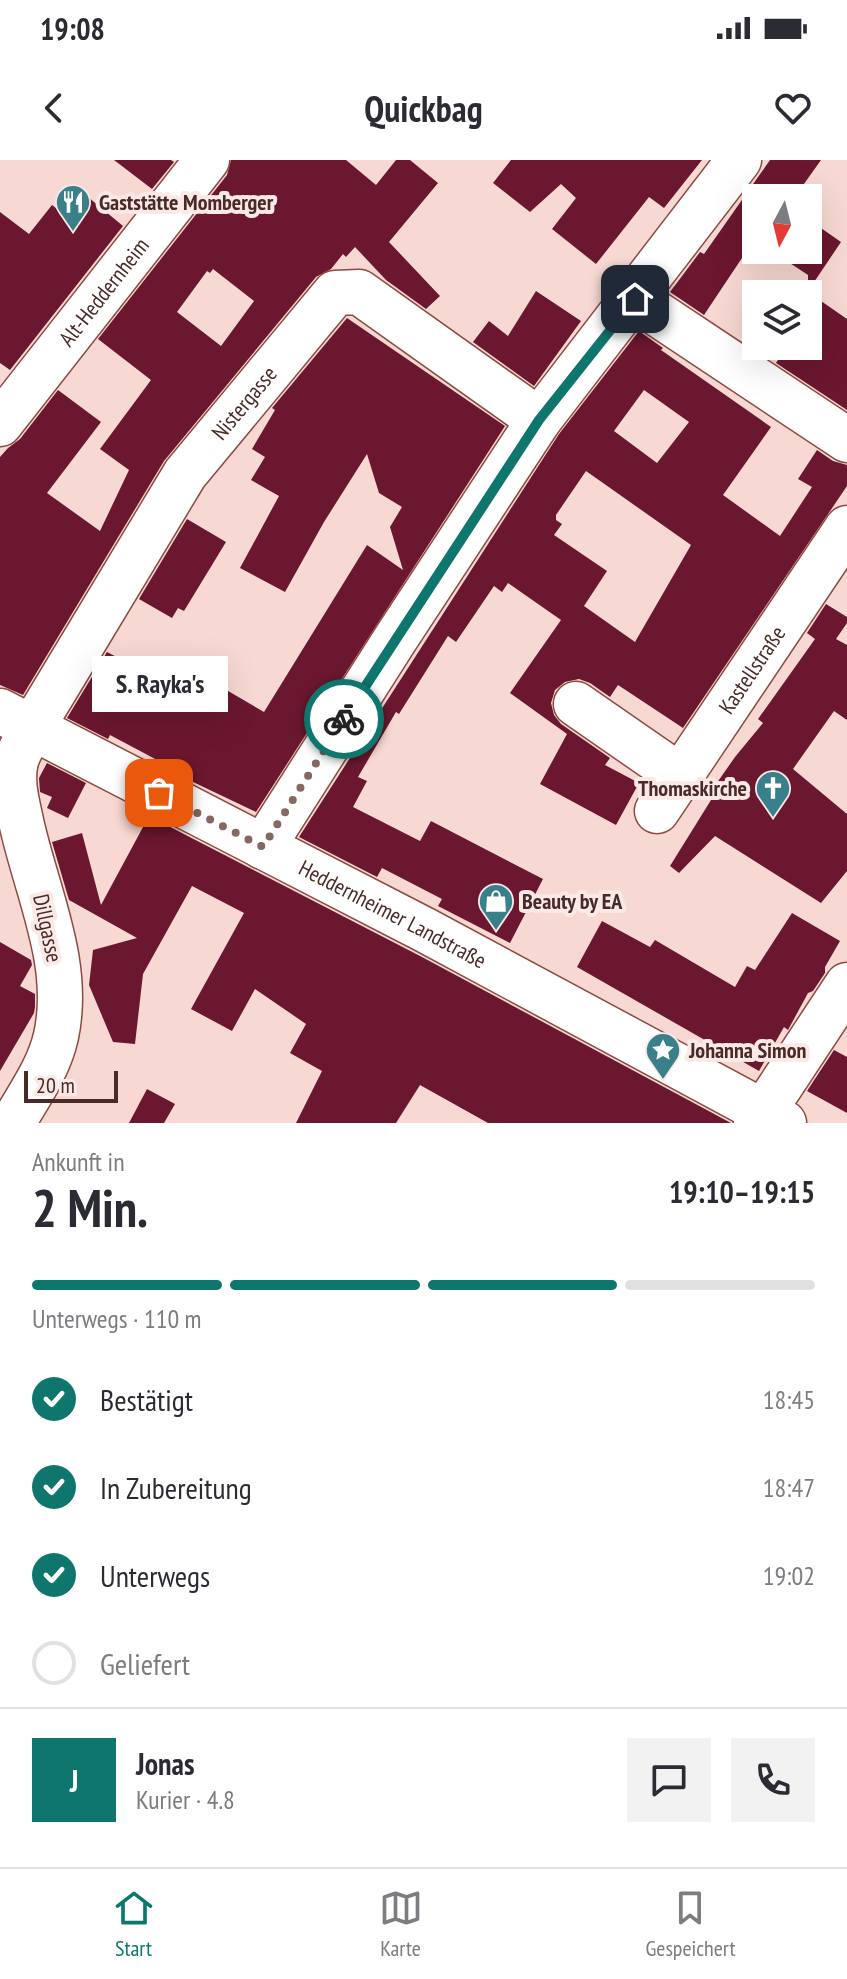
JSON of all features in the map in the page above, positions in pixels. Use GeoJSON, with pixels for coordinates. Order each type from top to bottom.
{"type":"FeatureCollection","features":[{"type":"Feature","properties":{"kind":"street","name":"Alt-Heddernheim"},"geometry":{"type":"LineString","coordinates":[[0,424],[207,160]]}},
{"type":"Feature","properties":{"kind":"street"},"geometry":{"type":"LineString","coordinates":[[263,847],[539,420],[739,160]]}},
{"type":"Feature","properties":{"kind":"street","name":"Nistergasse"},"geometry":{"type":"LineString","coordinates":[[16,720],[185,474],[335,293],[359,292],[539,420]]}},
{"type":"Feature","properties":{"kind":"street"},"geometry":{"type":"LineString","coordinates":[[635,299],[847,440]]}},
{"type":"Feature","properties":{"kind":"street","name":"Kastellstraße"},"geometry":{"type":"LineString","coordinates":[[657,811],[847,528]]}},
{"type":"Feature","properties":{"kind":"street"},"geometry":{"type":"LineString","coordinates":[[576,704],[680,776]]}},
{"type":"Feature","properties":{"kind":"street","name":"Heddernheimer Landstraße"},"geometry":{"type":"LineString","coordinates":[[16,720],[425,930],[768,1119]]}},
{"type":"Feature","properties":{"kind":"street","name":"Dillgasse"},"geometry":{"type":"LineString","coordinates":[[13,1123],[45,1068],[56,1035],[59,984],[52,933],[25,842],[14,789],[16,720]]}},
{"type":"Feature","properties":{"kind":"street"},"geometry":{"type":"LineString","coordinates":[[768,1119],[847,985]]}},
{"type":"Feature","properties":{"kind":"building"},"geometry":{"type":"Polygon","coordinates":[[[114,160],[171,160],[174,162],[152,189],[114,160]]]}},
{"type":"Feature","properties":{"kind":"building"},"geometry":{"type":"Polygon","coordinates":[[[231,160],[346,160],[376,185],[396,160],[410,160],[438,183],[389,242],[440,296],[426,309],[386,280],[355,247],[346,257],[343,254],[331,269],[316,277],[164,461],[23,695],[0,685],[0,457],[20,439],[58,390],[101,422],[47,493],[100,531],[129,470],[100,449],[151,380],[98,339],[227,175],[231,160]],[[213,269],[210,273],[207,271],[177,312],[221,346],[254,301],[213,269]]]}},
{"type":"Feature","properties":{"kind":"building"},"geometry":{"type":"Polygon","coordinates":[[[511,160],[702,160],[664,208],[649,197],[596,264],[552,229],[576,198],[561,184],[530,212],[493,183],[511,160]]]}},
{"type":"Feature","properties":{"kind":"building"},"geometry":{"type":"Polygon","coordinates":[[[770,160],[821,160],[804,184],[753,184],[770,160]]]}},
{"type":"Feature","properties":{"kind":"building"},"geometry":{"type":"Polygon","coordinates":[[[88,197],[123,226],[10,370],[0,363],[0,212],[29,234],[52,205],[70,219],[88,197]]]}},
{"type":"Feature","properties":{"kind":"building"},"geometry":{"type":"Polygon","coordinates":[[[742,200],[742,258],[704,315],[670,292],[700,252],[704,254],[742,200]]]}},
{"type":"Feature","properties":{"kind":"building"},"geometry":{"type":"Polygon","coordinates":[[[822,229],[841,242],[815,280],[808,280],[808,275],[791,264],[822,264],[822,229]]]}},
{"type":"Feature","properties":{"kind":"building"},"geometry":{"type":"Polygon","coordinates":[[[536,291],[581,321],[534,386],[473,342],[489,321],[508,336],[536,291]]]}},
{"type":"Feature","properties":{"kind":"building"},"geometry":{"type":"Polygon","coordinates":[[[822,302],[847,319],[847,410],[776,363],[778,360],[822,360],[822,302]]]}},
{"type":"Feature","properties":{"kind":"building"},"geometry":{"type":"Polygon","coordinates":[[[347,318],[505,426],[256,812],[172,772],[174,769],[110,735],[108,739],[67,718],[107,652],[213,707],[223,688],[264,712],[367,545],[403,570],[390,527],[402,507],[379,493],[367,454],[285,592],[240,568],[279,496],[251,480],[265,457],[252,449],[275,410],[272,408],[347,318]]]}},
{"type":"Feature","properties":{"kind":"building"},"geometry":{"type":"Polygon","coordinates":[[[639,331],[663,348],[661,350],[771,427],[723,495],[780,536],[812,487],[798,479],[817,450],[833,461],[847,465],[847,486],[683,728],[618,685],[610,697],[579,679],[565,682],[555,690],[551,703],[554,715],[561,724],[610,758],[605,765],[639,783],[616,825],[540,784],[567,734],[510,693],[561,620],[508,583],[502,592],[494,586],[456,642],[448,636],[399,714],[396,712],[358,777],[367,781],[353,807],[420,841],[431,821],[543,879],[510,943],[438,906],[442,899],[382,868],[377,877],[299,837],[559,434],[639,331]],[[644,390],[614,431],[657,463],[689,422],[644,390]],[[586,471],[556,515],[556,520],[562,524],[554,535],[607,571],[584,606],[635,642],[691,545],[586,471]]]}},
{"type":"Feature","properties":{"kind":"building"},"geometry":{"type":"Polygon","coordinates":[[[187,519],[226,542],[184,611],[178,608],[172,618],[139,599],[187,519]]]}},
{"type":"Feature","properties":{"kind":"building"},"geometry":{"type":"Polygon","coordinates":[[[826,604],[847,617],[847,623],[836,639],[847,645],[847,720],[834,711],[793,769],[847,814],[847,871],[821,903],[715,836],[679,873],[670,866],[711,800],[707,797],[763,723],[758,719],[815,639],[807,633],[826,604]]]}},
{"type":"Feature","properties":{"kind":"building"},"geometry":{"type":"Polygon","coordinates":[[[47,763],[86,783],[68,818],[47,808],[52,797],[40,792],[39,778],[47,763]]]}},
{"type":"Feature","properties":{"kind":"building"},"geometry":{"type":"Polygon","coordinates":[[[149,816],[422,957],[731,1123],[488,1123],[420,1085],[396,1123],[296,1123],[322,1071],[290,1053],[306,1024],[255,989],[232,1031],[191,1009],[244,913],[192,886],[143,974],[135,1044],[113,1042],[89,985],[93,950],[137,938],[69,900],[52,842],[82,833],[101,905],[149,816]]]}},
{"type":"Feature","properties":{"kind":"building"},"geometry":{"type":"Polygon","coordinates":[[[792,913],[840,941],[825,967],[825,973],[813,991],[808,993],[788,1030],[784,1027],[759,1071],[577,967],[602,921],[650,947],[655,940],[735,987],[747,966],[755,970],[792,913]]]}},
{"type":"Feature","properties":{"kind":"building"},"geometry":{"type":"Polygon","coordinates":[[[0,942],[31,960],[32,965],[20,986],[35,994],[35,1007],[0,1071],[0,942]]]}},
{"type":"Feature","properties":{"kind":"building"},"geometry":{"type":"Polygon","coordinates":[[[834,1050],[847,1057],[847,1113],[807,1091],[834,1050]]]}},
{"type":"Feature","properties":{"kind":"building"},"geometry":{"type":"Polygon","coordinates":[[[147,1089],[175,1104],[164,1123],[129,1123],[147,1089]]]}},
{"type":"Feature","properties":{"kind":"way so far"},"geometry":{"type":"LineString","coordinates":[[159,793],[263,847],[344,719]]}},
{"type":"Feature","properties":{"kind":"place","name":"Gaststätte Momberger"},"geometry":{"type":"Point","coordinates":[73,233]}},
{"type":"Feature","properties":{"kind":"place","name":"S. Rayka's"},"geometry":{"type":"Point","coordinates":[159,793]}},
{"type":"Feature","properties":{"kind":"place","name":"Thomaskirche"},"geometry":{"type":"Point","coordinates":[773,819]}},
{"type":"Feature","properties":{"kind":"place","name":"Beauty by EA"},"geometry":{"type":"Point","coordinates":[496,932]}},
{"type":"Feature","properties":{"kind":"place","name":"Johanna Simon"},"geometry":{"type":"Point","coordinates":[663,1081]}},
{"type":"Feature","properties":{"kind":"route"},"geometry":{"type":"LineString","coordinates":[[344,719],[539,420],[635,299]]}}]}
